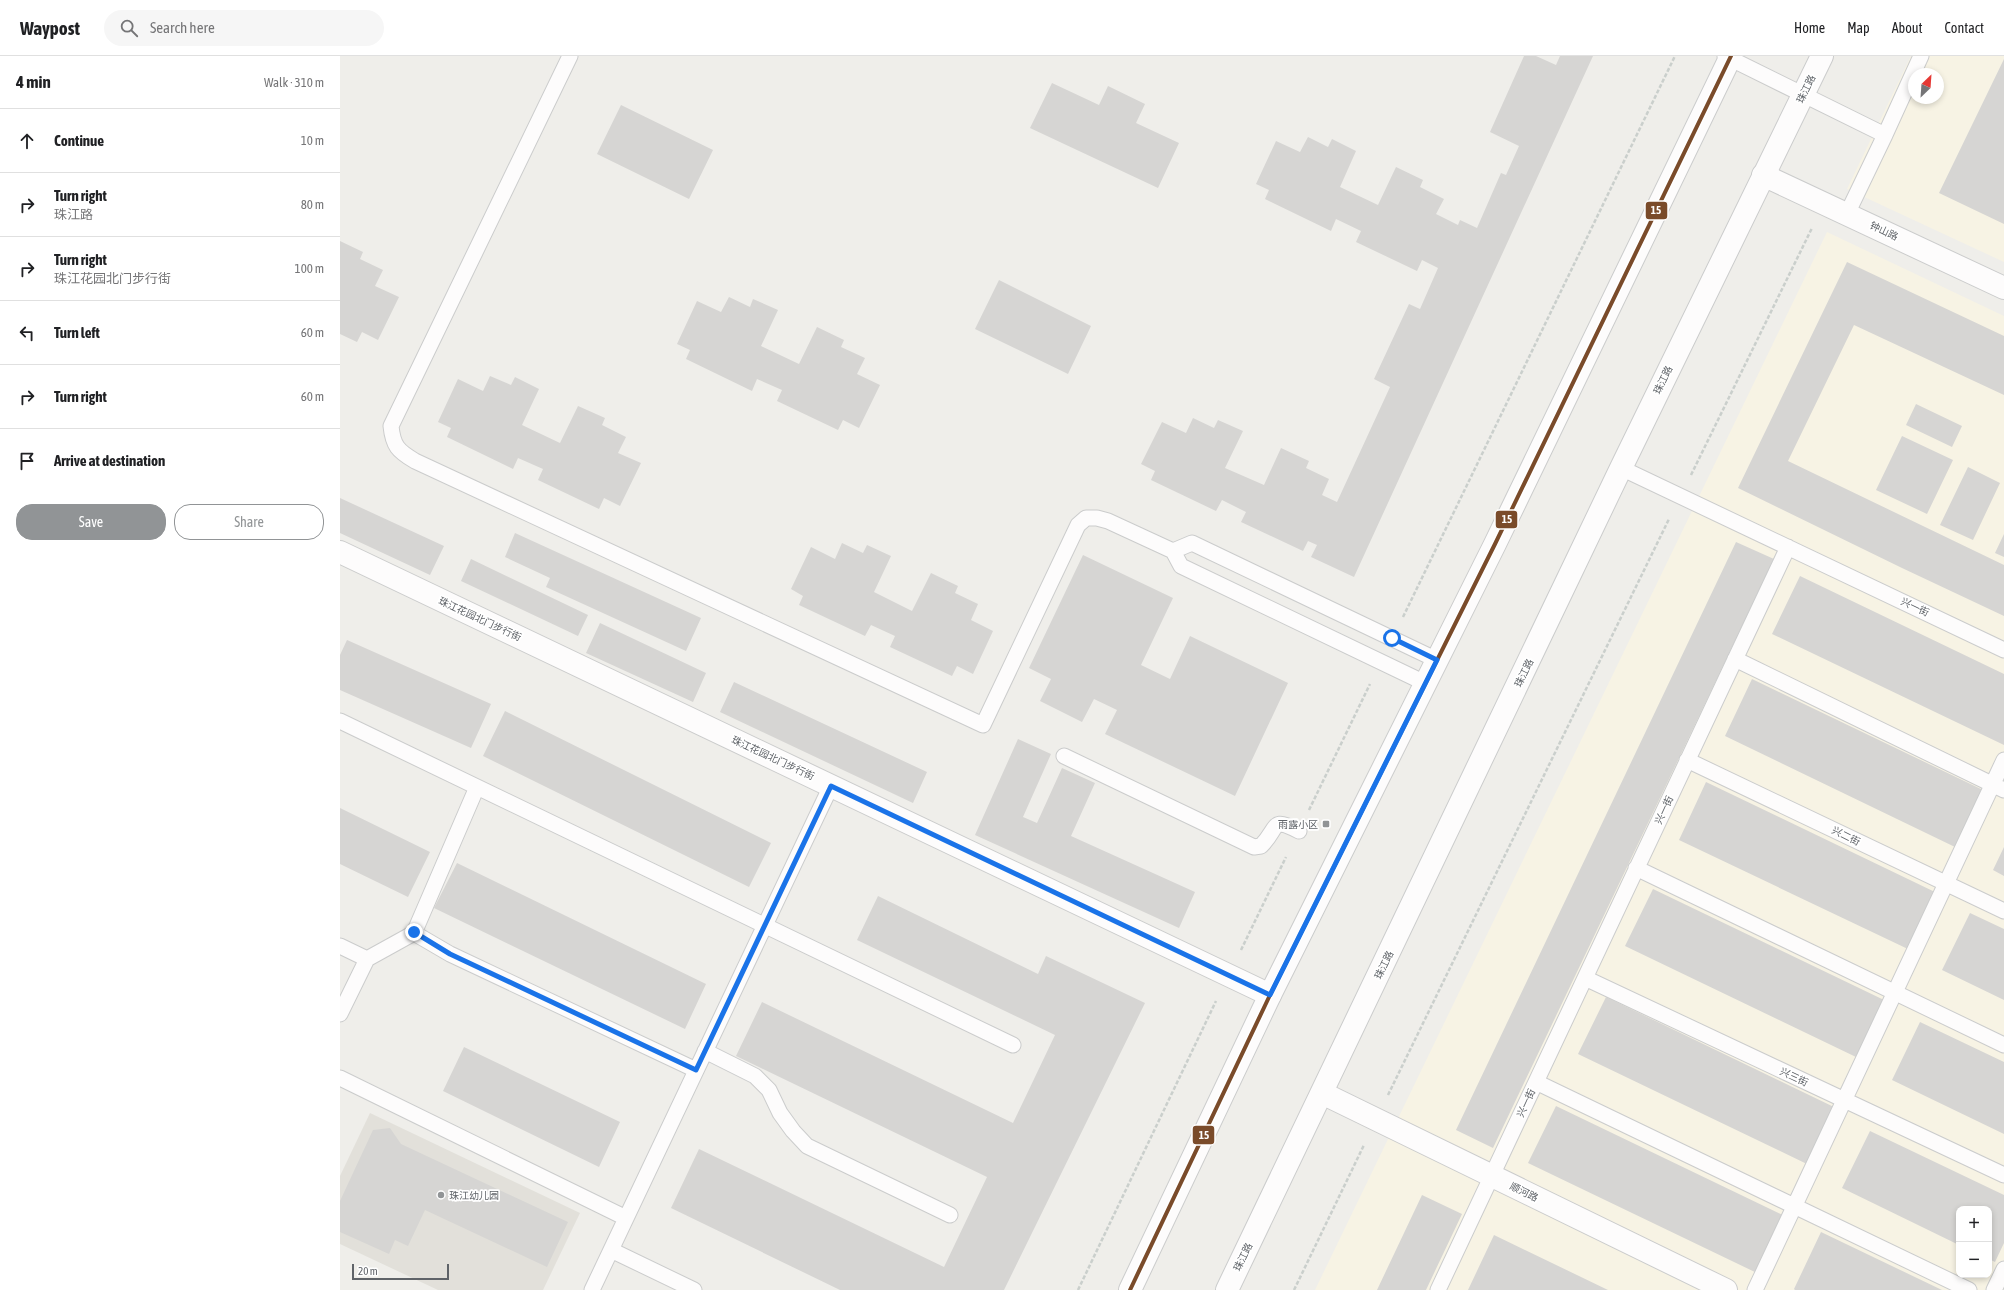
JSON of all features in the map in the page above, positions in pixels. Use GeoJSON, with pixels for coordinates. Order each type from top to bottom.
{"type":"FeatureCollection","features":[{"type":"Feature","properties":{"kind":"street","name":"珠江路"},"geometry":{"type":"LineString","coordinates":[[1227,1290],[1621,468],[1822,56]]}},
{"type":"Feature","properties":{"kind":"street"},"geometry":{"type":"LineString","coordinates":[[1130,1290],[1270,995],[1495,544],[1729,57]]}},
{"type":"Feature","properties":{"kind":"street","name":"钟山路"},"geometry":{"type":"LineString","coordinates":[[1763,175],[2004,288]]}},
{"type":"Feature","properties":{"kind":"street","name":"珠江花园北门步行街"},"geometry":{"type":"LineString","coordinates":[[340,552],[1270,995]]}},
{"type":"Feature","properties":{"kind":"street","name":"顺河路"},"geometry":{"type":"LineString","coordinates":[[1322,1093],[1726,1290]]}},
{"type":"Feature","properties":{"kind":"lane"},"geometry":{"type":"LineString","coordinates":[[570,56],[391,426],[392,440],[400,452],[415,461],[983,725],[1078,525],[1086,518],[1097,518],[1108,521],[1173,551],[1181,566],[1426,683]]}},
{"type":"Feature","properties":{"kind":"lane"},"geometry":{"type":"LineString","coordinates":[[1847,214],[1921,56]]}},
{"type":"Feature","properties":{"kind":"lane"},"geometry":{"type":"LineString","coordinates":[[1729,57],[1885,135]]}},
{"type":"Feature","properties":{"kind":"lane"},"geometry":{"type":"LineString","coordinates":[[1621,468],[1788,547]]}},
{"type":"Feature","properties":{"kind":"lane"},"geometry":{"type":"LineString","coordinates":[[1173,551],[1192,542],[1437,660]]}},
{"type":"Feature","properties":{"kind":"lane","name":"兴一街"},"geometry":{"type":"LineString","coordinates":[[1438,1290],[1788,547],[2004,650]]}},
{"type":"Feature","properties":{"kind":"lane"},"geometry":{"type":"LineString","coordinates":[[1735,659],[1998,787]]}},
{"type":"Feature","properties":{"kind":"lane"},"geometry":{"type":"LineString","coordinates":[[340,721],[1013,1045]]}},
{"type":"Feature","properties":{"kind":"lane"},"geometry":{"type":"LineString","coordinates":[[1064,756],[1254,847],[1261,846],[1280,823],[1284,823],[1299,831]]}},
{"type":"Feature","properties":{"kind":"lane","name":"兴二街"},"geometry":{"type":"LineString","coordinates":[[1688,760],[2004,911]]}},
{"type":"Feature","properties":{"kind":"lane"},"geometry":{"type":"LineString","coordinates":[[1755,1290],[1946,883],[1998,787],[2004,760]]}},
{"type":"Feature","properties":{"kind":"lane"},"geometry":{"type":"LineString","coordinates":[[592,1290],[831,786]]}},
{"type":"Feature","properties":{"kind":"lane"},"geometry":{"type":"LineString","coordinates":[[340,1014],[367,959],[414,932],[477,787]]}},
{"type":"Feature","properties":{"kind":"lane"},"geometry":{"type":"LineString","coordinates":[[1636,868],[2004,1045]]}},
{"type":"Feature","properties":{"kind":"lane"},"geometry":{"type":"LineString","coordinates":[[414,932],[450,954],[696,1070]]}},
{"type":"Feature","properties":{"kind":"lane"},"geometry":{"type":"LineString","coordinates":[[340,946],[367,959]]}},
{"type":"Feature","properties":{"kind":"lane","name":"兴三街"},"geometry":{"type":"LineString","coordinates":[[1585,978],[2004,1175]]}},
{"type":"Feature","properties":{"kind":"lane"},"geometry":{"type":"LineString","coordinates":[[705,1051],[755,1076],[768,1090],[780,1113],[793,1131],[807,1146],[950,1215]]}},
{"type":"Feature","properties":{"kind":"lane"},"geometry":{"type":"LineString","coordinates":[[340,1078],[626,1218]]}},
{"type":"Feature","properties":{"kind":"lane"},"geometry":{"type":"LineString","coordinates":[[1536,1082],[1969,1290]]}},
{"type":"Feature","properties":{"kind":"lane"},"geometry":{"type":"LineString","coordinates":[[611,1250],[694,1290]]}},
{"type":"Feature","properties":{"kind":"lane"},"geometry":{"type":"LineString","coordinates":[[1994,1290],[2004,1269]]}},
{"type":"Feature","properties":{"kind":"path"},"geometry":{"type":"LineString","coordinates":[[1294,1290],[1824,204]]}},
{"type":"Feature","properties":{"kind":"shaded area"},"geometry":{"type":"Polygon","coordinates":[[[1911,56],[2004,56],[2004,262],[1847,189],[1911,56]]]}},
{"type":"Feature","properties":{"kind":"shaded area"},"geometry":{"type":"Polygon","coordinates":[[[1827,232],[2004,316],[2004,1290],[1315,1290],[1827,232]]]}},
{"type":"Feature","properties":{"kind":"shaded area","name":"珠江幼儿园"},"geometry":{"type":"Polygon","coordinates":[[[370,1113],[580,1213],[543,1290],[438,1290],[340,1244],[340,1176],[370,1113]]]}},
{"type":"Feature","properties":{"kind":"building"},"geometry":{"type":"Polygon","coordinates":[[[1524,56],[1536,56],[1556,65],[1560,56],[1593,56],[1354,577],[1311,557],[1317,545],[1308,541],[1303,551],[1241,522],[1246,512],[1222,500],[1216,511],[1151,480],[1155,471],[1141,464],[1162,422],[1186,433],[1193,418],[1214,428],[1218,420],[1243,431],[1225,468],[1264,485],[1281,448],[1309,461],[1306,468],[1329,479],[1322,495],[1337,502],[1390,387],[1374,379],[1409,304],[1420,309],[1438,268],[1422,260],[1417,271],[1356,242],[1361,231],[1336,219],[1331,231],[1265,199],[1269,190],[1256,184],[1276,141],[1300,152],[1308,137],[1328,147],[1332,139],[1356,151],[1340,187],[1378,205],[1396,167],[1423,180],[1420,187],[1444,199],[1436,214],[1458,225],[1460,220],[1477,228],[1501,173],[1506,175],[1519,146],[1490,132],[1524,56]]]}},
{"type":"Feature","properties":{"kind":"building"},"geometry":{"type":"Polygon","coordinates":[[[2004,59],[2004,224],[1939,193],[2004,59]]]}},
{"type":"Feature","properties":{"kind":"building"},"geometry":{"type":"Polygon","coordinates":[[[1052,83],[1099,105],[1108,86],[1145,104],[1136,123],[1179,143],[1158,188],[1030,128],[1052,83]]]}},
{"type":"Feature","properties":{"kind":"building"},"geometry":{"type":"Polygon","coordinates":[[[621,105],[713,150],[689,199],[597,154],[621,105]]]}},
{"type":"Feature","properties":{"kind":"building"},"geometry":{"type":"Polygon","coordinates":[[[340,241],[363,252],[360,259],[383,270],[375,286],[399,297],[378,340],[362,332],[357,342],[340,334],[340,241]]]}},
{"type":"Feature","properties":{"kind":"building"},"geometry":{"type":"Polygon","coordinates":[[[1847,262],[2004,336],[2004,395],[1854,325],[1788,461],[2004,565],[2004,616],[1738,488],[1847,262]]]}},
{"type":"Feature","properties":{"kind":"building"},"geometry":{"type":"Polygon","coordinates":[[[999,280],[1091,326],[1068,374],[975,329],[999,280]]]}},
{"type":"Feature","properties":{"kind":"building"},"geometry":{"type":"Polygon","coordinates":[[[729,297],[750,307],[753,299],[778,310],[761,346],[799,364],[817,327],[844,340],[841,347],[865,358],[857,374],[880,385],[859,428],[843,420],[838,430],[777,401],[782,390],[757,379],[752,391],[686,359],[690,350],[677,344],[697,301],[721,312],[729,297]]]}},
{"type":"Feature","properties":{"kind":"building"},"geometry":{"type":"Polygon","coordinates":[[[490,376],[511,385],[515,377],[539,389],[522,425],[560,443],[578,406],[605,418],[602,425],[626,437],[618,453],[641,463],[620,506],[604,498],[599,509],[538,480],[543,469],[518,458],[513,469],[447,437],[451,428],[438,422],[458,379],[483,391],[490,376]]]}},
{"type":"Feature","properties":{"kind":"building"},"geometry":{"type":"Polygon","coordinates":[[[1916,404],[1962,426],[1952,447],[1906,425],[1916,404]]]}},
{"type":"Feature","properties":{"kind":"building"},"geometry":{"type":"Polygon","coordinates":[[[1902,436],[1953,460],[1927,514],[1876,490],[1902,436]]]}},
{"type":"Feature","properties":{"kind":"building"},"geometry":{"type":"Polygon","coordinates":[[[1968,467],[2000,483],[1973,540],[1940,525],[1968,467]]]}},
{"type":"Feature","properties":{"kind":"building"},"geometry":{"type":"Polygon","coordinates":[[[340,498],[444,546],[430,575],[340,533],[340,498]]]}},
{"type":"Feature","properties":{"kind":"building"},"geometry":{"type":"Polygon","coordinates":[[[515,533],[701,618],[686,651],[546,587],[550,578],[505,557],[515,533]]]}},
{"type":"Feature","properties":{"kind":"building"},"geometry":{"type":"Polygon","coordinates":[[[2004,534],[2004,557],[1995,553],[2004,534]]]}},
{"type":"Feature","properties":{"kind":"building"},"geometry":{"type":"Polygon","coordinates":[[[1736,542],[1774,559],[1493,1148],[1456,1130],[1736,542]]]}},
{"type":"Feature","properties":{"kind":"building"},"geometry":{"type":"Polygon","coordinates":[[[842,543],[863,553],[867,545],[891,556],[874,592],[912,611],[931,573],[958,586],[955,593],[978,604],[971,620],[993,631],[973,674],[957,666],[952,676],[890,647],[895,636],[871,625],[865,636],[799,605],[803,596],[791,589],[811,547],[835,559],[842,543]]]}},
{"type":"Feature","properties":{"kind":"building"},"geometry":{"type":"Polygon","coordinates":[[[1083,555],[1173,598],[1141,665],[1170,679],[1190,636],[1288,683],[1235,796],[1105,734],[1117,710],[1094,699],[1082,722],[1040,701],[1051,679],[1029,668],[1083,555]]]}},
{"type":"Feature","properties":{"kind":"building"},"geometry":{"type":"Polygon","coordinates":[[[471,559],[588,615],[578,636],[461,581],[471,559]]]}},
{"type":"Feature","properties":{"kind":"building"},"geometry":{"type":"Polygon","coordinates":[[[1800,576],[2004,674],[2004,745],[1772,634],[1800,576]]]}},
{"type":"Feature","properties":{"kind":"building"},"geometry":{"type":"Polygon","coordinates":[[[600,623],[706,673],[693,702],[586,653],[600,623]]]}},
{"type":"Feature","properties":{"kind":"building"},"geometry":{"type":"Polygon","coordinates":[[[347,640],[491,704],[471,748],[340,690],[340,655],[347,640]]]}},
{"type":"Feature","properties":{"kind":"building"},"geometry":{"type":"Polygon","coordinates":[[[1752,679],[1983,790],[1955,847],[1725,736],[1752,679]]]}},
{"type":"Feature","properties":{"kind":"building"},"geometry":{"type":"Polygon","coordinates":[[[734,682],[927,772],[913,803],[720,712],[734,682]]]}},
{"type":"Feature","properties":{"kind":"building"},"geometry":{"type":"Polygon","coordinates":[[[505,711],[771,843],[749,887],[483,756],[505,711]]]}},
{"type":"Feature","properties":{"kind":"building"},"geometry":{"type":"Polygon","coordinates":[[[1018,739],[1051,754],[1023,817],[1037,823],[1062,768],[1095,783],[1071,836],[1195,892],[1179,928],[975,835],[1018,739]]]}},
{"type":"Feature","properties":{"kind":"building"},"geometry":{"type":"Polygon","coordinates":[[[1706,782],[1937,893],[1910,950],[1679,840],[1706,782]]]}},
{"type":"Feature","properties":{"kind":"building"},"geometry":{"type":"Polygon","coordinates":[[[340,808],[430,852],[408,897],[340,864],[340,808]]]}},
{"type":"Feature","properties":{"kind":"building"},"geometry":{"type":"Polygon","coordinates":[[[2004,847],[2004,876],[1993,870],[2004,847]]]}},
{"type":"Feature","properties":{"kind":"building"},"geometry":{"type":"Polygon","coordinates":[[[457,863],[706,984],[685,1029],[434,908],[457,863]]]}},
{"type":"Feature","properties":{"kind":"building"},"geometry":{"type":"Polygon","coordinates":[[[1653,889],[1884,1000],[1856,1057],[1625,946],[1653,889]]]}},
{"type":"Feature","properties":{"kind":"building"},"geometry":{"type":"Polygon","coordinates":[[[878,896],[1038,974],[1046,956],[1145,1003],[1004,1290],[840,1290],[671,1208],[699,1149],[944,1267],[987,1177],[736,1056],[762,1002],[1013,1123],[1055,1035],[857,940],[878,896]]]}},
{"type":"Feature","properties":{"kind":"building"},"geometry":{"type":"Polygon","coordinates":[[[1970,913],[2004,929],[2004,1000],[1942,970],[1970,913]]]}},
{"type":"Feature","properties":{"kind":"building"},"geometry":{"type":"Polygon","coordinates":[[[1606,997],[1836,1108],[1809,1165],[1578,1054],[1606,997]]]}},
{"type":"Feature","properties":{"kind":"building"},"geometry":{"type":"Polygon","coordinates":[[[1920,1022],[2004,1062],[2004,1134],[1892,1080],[1920,1022]]]}},
{"type":"Feature","properties":{"kind":"building"},"geometry":{"type":"Polygon","coordinates":[[[464,1047],[620,1122],[599,1167],[443,1091],[464,1047]]]}},
{"type":"Feature","properties":{"kind":"building"},"geometry":{"type":"Polygon","coordinates":[[[1556,1106],[1787,1217],[1759,1274],[1528,1163],[1556,1106]]]}},
{"type":"Feature","properties":{"kind":"building"},"geometry":{"type":"Polygon","coordinates":[[[390,1128],[401,1144],[568,1222],[547,1267],[425,1210],[408,1246],[395,1240],[389,1254],[340,1232],[340,1201],[373,1130],[390,1128]]]}},
{"type":"Feature","properties":{"kind":"building"},"geometry":{"type":"Polygon","coordinates":[[[1870,1131],[2004,1195],[2004,1243],[1995,1262],[1992,1260],[1992,1206],[1956,1206],[1956,1244],[1842,1188],[1870,1131]]]}},
{"type":"Feature","properties":{"kind":"building"},"geometry":{"type":"Polygon","coordinates":[[[1422,1195],[1462,1214],[1426,1290],[1377,1290],[1422,1195]]]}},
{"type":"Feature","properties":{"kind":"building"},"geometry":{"type":"Polygon","coordinates":[[[1821,1232],[1942,1290],[1795,1290],[1794,1289],[1821,1232]]]}},
{"type":"Feature","properties":{"kind":"building"},"geometry":{"type":"Polygon","coordinates":[[[1494,1235],[1608,1290],[1468,1290],[1494,1235]]]}},
{"type":"Feature","properties":{"kind":"transit line","name":"15"},"geometry":{"type":"LineString","coordinates":[[1130,1290],[1270,995],[1495,544],[1731,56]]}},
{"type":"Feature","properties":{"kind":"place","name":"雨露小区"},"geometry":{"type":"Point","coordinates":[1326,824]}},
{"type":"Feature","properties":{"kind":"place","name":"珠江幼儿园"},"geometry":{"type":"Point","coordinates":[441,1195]}},
{"type":"Feature","properties":{"kind":"route"},"geometry":{"type":"LineString","coordinates":[[414,932],[450,954],[696,1070],[831,786],[1270,995],[1437,660],[1392,638]]}}]}
